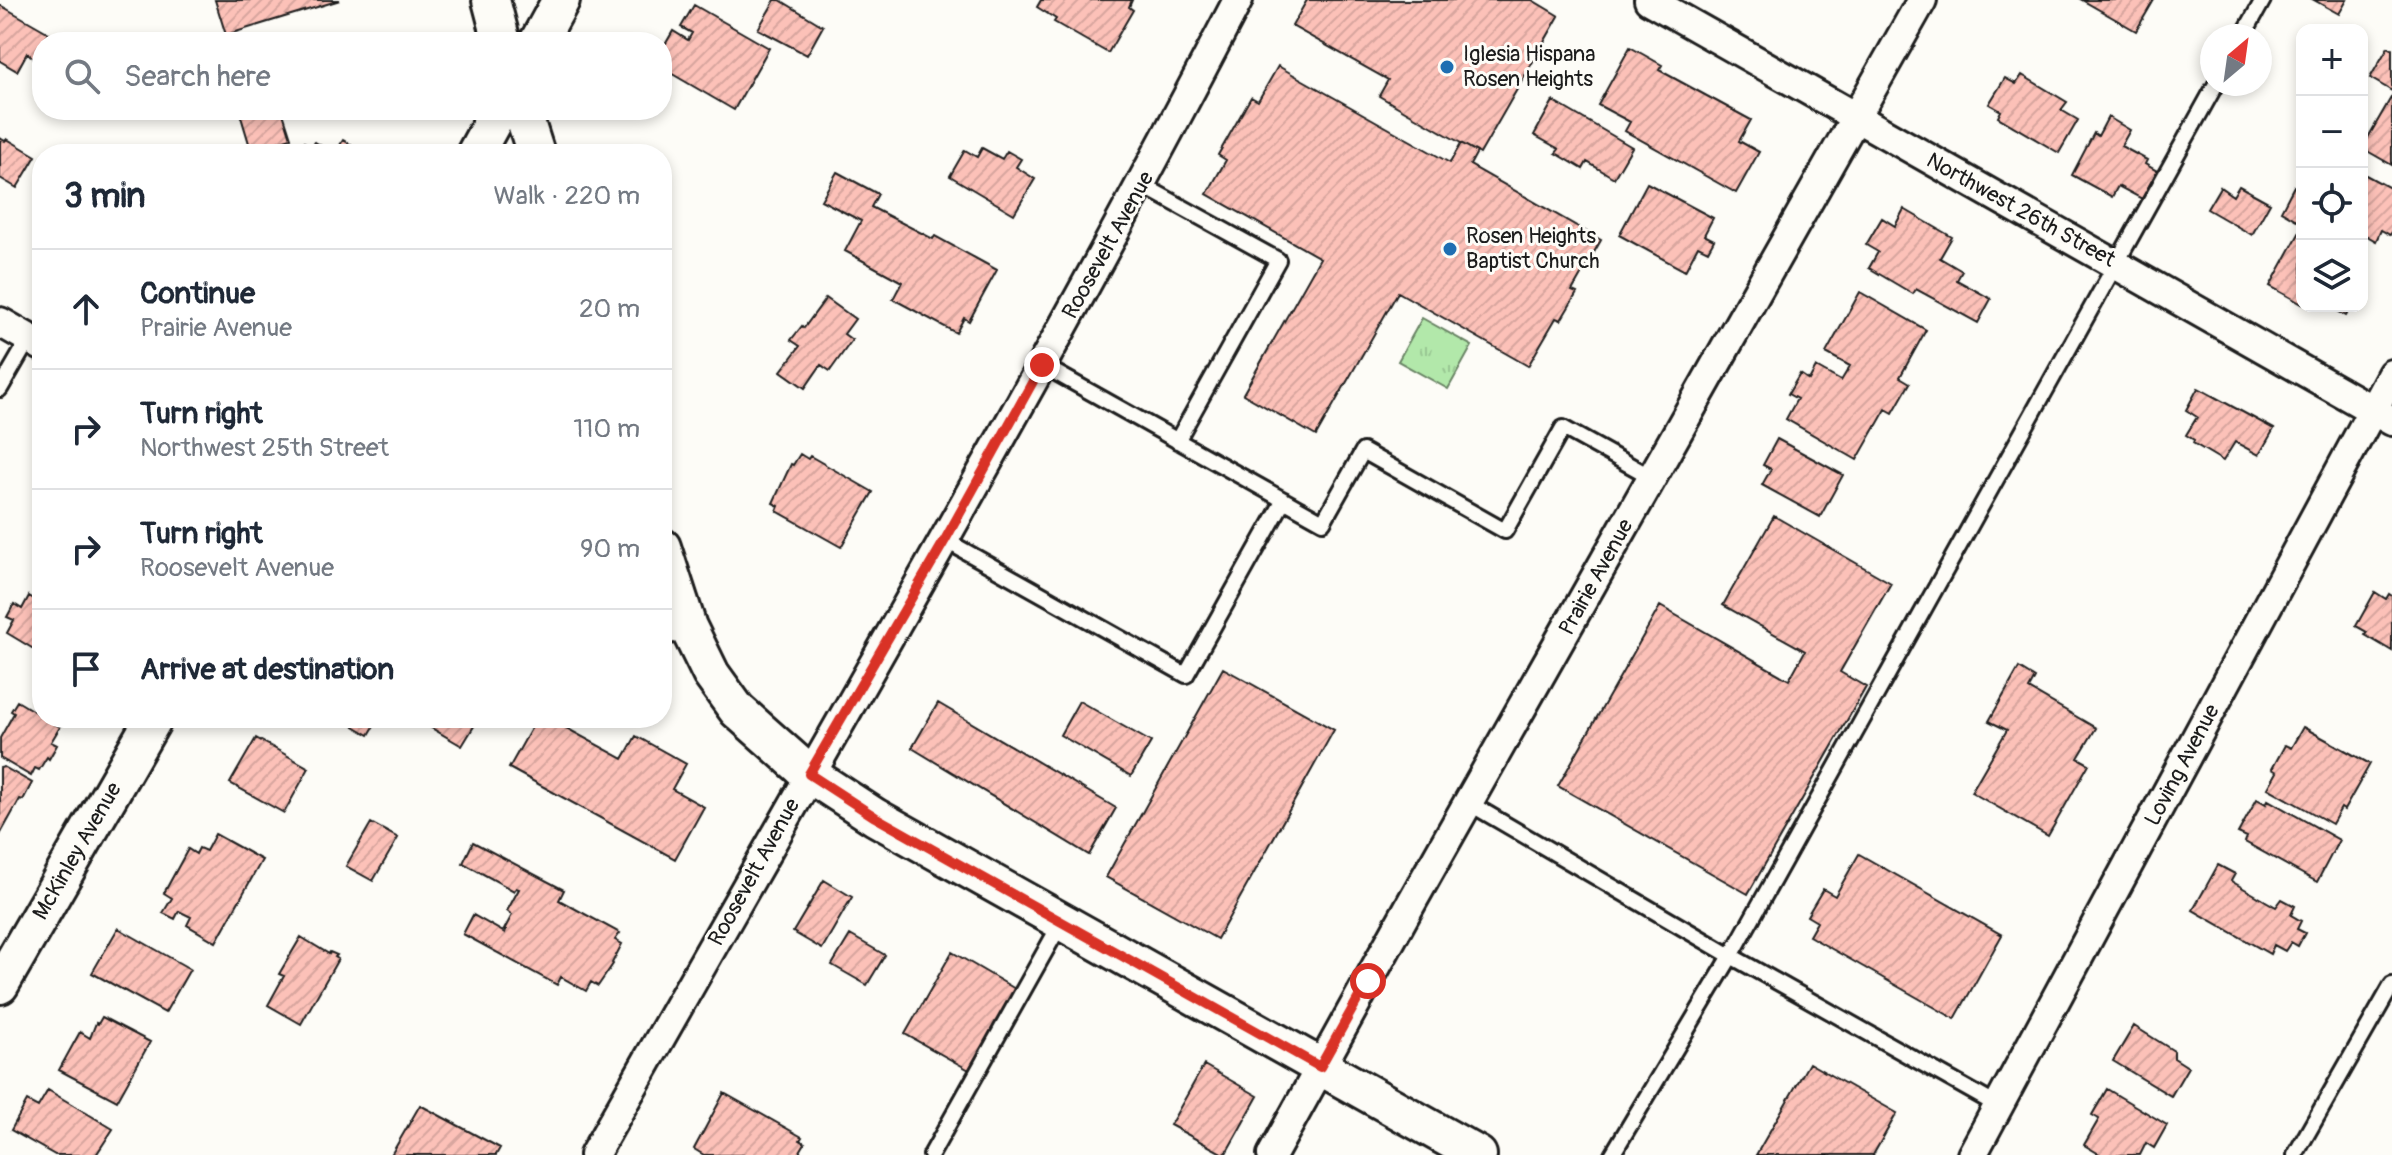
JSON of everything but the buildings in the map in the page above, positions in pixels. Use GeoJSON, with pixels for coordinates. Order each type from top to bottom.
{"type":"FeatureCollection","features":[{"type":"Feature","properties":{"kind":"street"},"geometry":{"type":"LineString","coordinates":[[491,0],[499,32]]}},
{"type":"Feature","properties":{"kind":"street"},"geometry":{"type":"LineString","coordinates":[[543,32],[561,0]]}},
{"type":"Feature","properties":{"kind":"street","name":"Roosevelt Avenue"},"geometry":{"type":"LineString","coordinates":[[594,1155],[945,540],[1142,185],[1238,0]]}},
{"type":"Feature","properties":{"kind":"street","name":"Northwest 26th Street"},"geometry":{"type":"LineString","coordinates":[[1649,0],[2382,415]]}},
{"type":"Feature","properties":{"kind":"street","name":"Prairie Avenue"},"geometry":{"type":"LineString","coordinates":[[1272,1155],[1922,0]]}},
{"type":"Feature","properties":{"kind":"street"},"geometry":{"type":"LineString","coordinates":[[480,144],[494,120]]}},
{"type":"Feature","properties":{"kind":"street"},"geometry":{"type":"LineString","coordinates":[[525,120],[533,144]]}},
{"type":"Feature","properties":{"kind":"street"},"geometry":{"type":"LineString","coordinates":[[0,322],[32,340]]}},
{"type":"Feature","properties":{"kind":"street","name":"Loving Avenue"},"geometry":{"type":"LineString","coordinates":[[1972,1155],[2382,415],[2392,374]]}},
{"type":"Feature","properties":{"kind":"street"},"geometry":{"type":"LineString","coordinates":[[675,628],[737,710],[809,774],[875,817],[1478,1155]]}},
{"type":"Feature","properties":{"kind":"street","name":"McKinley Avenue"},"geometry":{"type":"LineString","coordinates":[[0,985],[148,728]]}},
{"type":"Feature","properties":{"kind":"lane"},"geometry":{"type":"LineString","coordinates":[[2250,24],[2263,0]]}},
{"type":"Feature","properties":{"kind":"lane"},"geometry":{"type":"LineString","coordinates":[[1612,1155],[1731,956],[2209,96]]}},
{"type":"Feature","properties":{"kind":"lane"},"geometry":{"type":"LineString","coordinates":[[1142,185],[1278,260],[1177,441]]}},
{"type":"Feature","properties":{"kind":"lane"},"geometry":{"type":"LineString","coordinates":[[0,389],[32,344]]}},
{"type":"Feature","properties":{"kind":"lane"},"geometry":{"type":"LineString","coordinates":[[1042,365],[1323,522],[1363,451],[1505,531],[1563,428],[1653,478]]}},
{"type":"Feature","properties":{"kind":"lane"},"geometry":{"type":"LineString","coordinates":[[945,540],[1186,675],[1284,500]]}},
{"type":"Feature","properties":{"kind":"lane"},"geometry":{"type":"LineString","coordinates":[[1469,803],[1731,956],[2000,1107]]}},
{"type":"Feature","properties":{"kind":"lane"},"geometry":{"type":"LineString","coordinates":[[931,1155],[1061,922]]}},
{"type":"Feature","properties":{"kind":"lane"},"geometry":{"type":"LineString","coordinates":[[2295,1155],[2392,985]]}},
{"type":"Feature","properties":{"kind":"green space"},"geometry":{"type":"Polygon","coordinates":[[[1422,318],[1472,346],[1448,389],[1398,361],[1422,318]]]}},
{"type":"Feature","properties":{"kind":"place","name":"Iglesia Hispana Rosen Heights"},"geometry":{"type":"Point","coordinates":[1447,67]}},
{"type":"Feature","properties":{"kind":"place","name":"Rosen Heights Baptist Church"},"geometry":{"type":"Point","coordinates":[1450,249]}},
{"type":"Feature","properties":{"kind":"route"},"geometry":{"type":"LineString","coordinates":[[1042,365],[809,774],[875,817],[1320,1067],[1368,981]]}}]}
